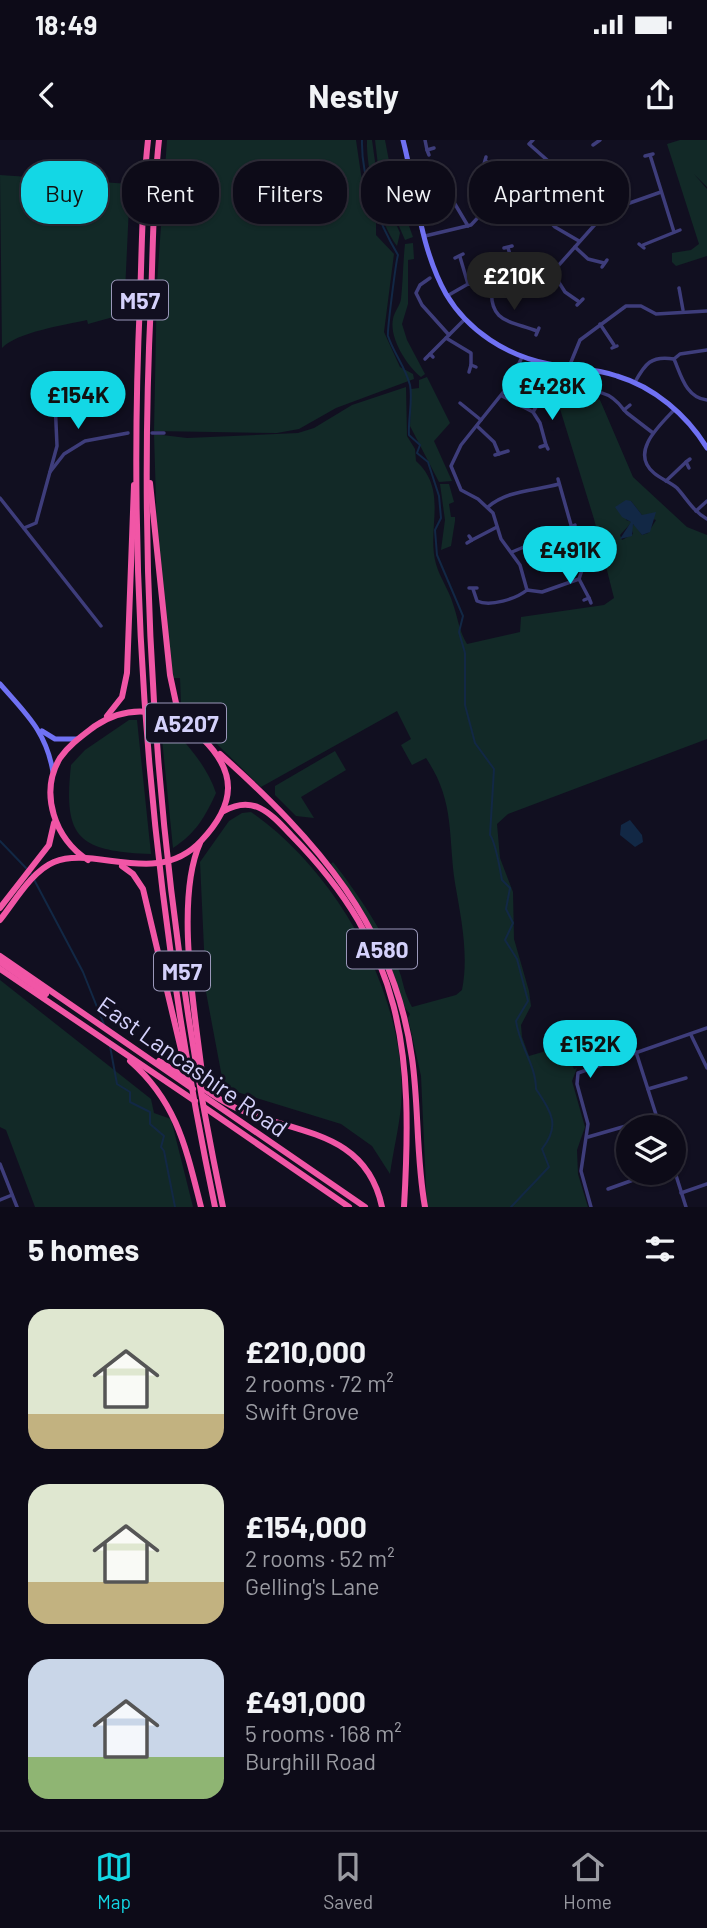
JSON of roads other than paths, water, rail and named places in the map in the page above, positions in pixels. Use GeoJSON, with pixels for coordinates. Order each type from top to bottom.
{"type":"FeatureCollection","features":[{"type":"Feature","properties":{"kind":"highway","name":"M57"},"geometry":{"type":"LineString","coordinates":[[148,140],[137,371],[136,461],[151,707]]}},
{"type":"Feature","properties":{"kind":"highway","name":"M57"},"geometry":{"type":"LineString","coordinates":[[159,140],[146,447],[151,718],[163,855],[207,1126],[223,1207]]}},
{"type":"Feature","properties":{"kind":"highway"},"geometry":{"type":"LineString","coordinates":[[146,447],[168,664],[177,704],[189,725]]}},
{"type":"Feature","properties":{"kind":"highway"},"geometry":{"type":"LineString","coordinates":[[104,720],[121,697],[127,673],[136,461]]}},
{"type":"Feature","properties":{"kind":"highway","name":"A5207"},"geometry":{"type":"LineString","coordinates":[[0,919],[34,878],[61,860],[147,864],[173,858],[201,841],[222,812],[228,794],[228,776],[214,748],[189,725],[167,715],[138,711],[124,712],[104,720],[77,739],[62,755],[53,775]]}},
{"type":"Feature","properties":{"kind":"highway","name":"A580"},"geometry":{"type":"LineString","coordinates":[[214,748],[322,856],[352,895],[383,951],[405,1014],[412,1060],[425,1207]]}},
{"type":"Feature","properties":{"kind":"highway"},"geometry":{"type":"LineString","coordinates":[[0,908],[51,840],[54,817],[53,775]]}},
{"type":"Feature","properties":{"kind":"highway","name":"A580"},"geometry":{"type":"LineString","coordinates":[[222,812],[236,805],[250,803],[271,815],[331,880],[375,951],[397,1017],[407,1077],[404,1207]]}},
{"type":"Feature","properties":{"kind":"highway"},"geometry":{"type":"LineString","coordinates":[[54,817],[62,839],[88,860]]}},
{"type":"Feature","properties":{"kind":"highway"},"geometry":{"type":"LineString","coordinates":[[201,841],[193,862],[191,878],[189,955],[201,1078]]}},
{"type":"Feature","properties":{"kind":"highway"},"geometry":{"type":"LineString","coordinates":[[120,864],[133,874],[143,888],[187,1068]]}},
{"type":"Feature","properties":{"kind":"highway","name":"M57"},"geometry":{"type":"LineString","coordinates":[[165,866],[187,1068],[215,1207]]}},
{"type":"Feature","properties":{"kind":"highway","name":"East Lancashire Road"},"geometry":{"type":"LineString","coordinates":[[0,956],[365,1207]]}},
{"type":"Feature","properties":{"kind":"highway"},"geometry":{"type":"LineString","coordinates":[[0,962],[94,1032]]}},
{"type":"Feature","properties":{"kind":"highway","name":"East Lancashire Road"},"geometry":{"type":"LineString","coordinates":[[0,969],[349,1207]]}},
{"type":"Feature","properties":{"kind":"highway"},"geometry":{"type":"LineString","coordinates":[[110,1044],[162,1094],[181,1136],[201,1207]]}},
{"type":"Feature","properties":{"kind":"highway"},"geometry":{"type":"LineString","coordinates":[[127,1044],[240,1110],[310,1131],[340,1145],[363,1165],[380,1197],[382,1207]]}},
{"type":"Feature","properties":{"kind":"street"},"geometry":{"type":"LineString","coordinates":[[403,140],[432,264],[447,296],[465,319],[498,345],[522,357],[593,369],[635,382],[675,409],[707,448]]}},
{"type":"Feature","properties":{"kind":"street"},"geometry":{"type":"LineString","coordinates":[[425,140],[428,153],[434,148]]}},
{"type":"Feature","properties":{"kind":"street"},"geometry":{"type":"LineString","coordinates":[[529,141],[549,161]]}},
{"type":"Feature","properties":{"kind":"street"},"geometry":{"type":"LineString","coordinates":[[649,155],[674,232]]}},
{"type":"Feature","properties":{"kind":"street"},"geometry":{"type":"LineString","coordinates":[[629,202],[661,192]]}},
{"type":"Feature","properties":{"kind":"street"},"geometry":{"type":"LineString","coordinates":[[455,205],[468,227]]}},
{"type":"Feature","properties":{"kind":"street"},"geometry":{"type":"LineString","coordinates":[[425,236],[468,227],[471,224]]}},
{"type":"Feature","properties":{"kind":"street"},"geometry":{"type":"LineString","coordinates":[[552,224],[579,241]]}},
{"type":"Feature","properties":{"kind":"street"},"geometry":{"type":"LineString","coordinates":[[447,296],[468,284],[492,286],[519,283],[553,273],[594,224]]}},
{"type":"Feature","properties":{"kind":"street"},"geometry":{"type":"LineString","coordinates":[[642,246],[680,230]]}},
{"type":"Feature","properties":{"kind":"street"},"geometry":{"type":"LineString","coordinates":[[508,247],[519,283]]}},
{"type":"Feature","properties":{"kind":"street"},"geometry":{"type":"LineString","coordinates":[[575,247],[588,259],[604,263]]}},
{"type":"Feature","properties":{"kind":"street"},"geometry":{"type":"LineString","coordinates":[[459,256],[468,284]]}},
{"type":"Feature","properties":{"kind":"street"},"geometry":{"type":"LineString","coordinates":[[553,273],[565,292],[579,301]]}},
{"type":"Feature","properties":{"kind":"street"},"geometry":{"type":"LineString","coordinates":[[430,278],[420,285],[416,293],[422,305],[448,336],[471,353],[474,366],[470,372]]}},
{"type":"Feature","properties":{"kind":"street"},"geometry":{"type":"LineString","coordinates":[[492,286],[494,305],[505,321],[538,331]]}},
{"type":"Feature","properties":{"kind":"street"},"geometry":{"type":"LineString","coordinates":[[679,288],[683,311]]}},
{"type":"Feature","properties":{"kind":"street"},"geometry":{"type":"LineString","coordinates":[[569,367],[580,340],[629,305],[641,306],[656,314],[706,310],[707,304]]}},
{"type":"Feature","properties":{"kind":"street"},"geometry":{"type":"LineString","coordinates":[[425,359],[431,356],[465,319]]}},
{"type":"Feature","properties":{"kind":"street"},"geometry":{"type":"LineString","coordinates":[[600,324],[614,346]]}},
{"type":"Feature","properties":{"kind":"street"},"geometry":{"type":"LineString","coordinates":[[635,382],[645,364],[654,358],[674,359],[685,352],[707,350]]}},
{"type":"Feature","properties":{"kind":"street"},"geometry":{"type":"LineString","coordinates":[[522,357],[502,396],[455,455],[452,469],[461,490],[488,507],[501,539],[520,565],[527,590]]}},
{"type":"Feature","properties":{"kind":"street"},"geometry":{"type":"LineString","coordinates":[[674,359],[687,388],[699,399],[707,401]]}},
{"type":"Feature","properties":{"kind":"street"},"geometry":{"type":"LineString","coordinates":[[24,528],[36,523],[55,450],[54,378]]}},
{"type":"Feature","properties":{"kind":"street"},"geometry":{"type":"LineString","coordinates":[[568,387],[567,393],[603,391],[614,397],[624,410],[653,433]]}},
{"type":"Feature","properties":{"kind":"street"},"geometry":{"type":"LineString","coordinates":[[502,396],[533,412],[540,423],[547,447],[540,447]]}},
{"type":"Feature","properties":{"kind":"street"},"geometry":{"type":"LineString","coordinates":[[460,403],[481,420]]}},
{"type":"Feature","properties":{"kind":"street"},"geometry":{"type":"LineString","coordinates":[[624,410],[630,405]]}},
{"type":"Feature","properties":{"kind":"street"},"geometry":{"type":"LineString","coordinates":[[533,412],[537,407]]}},
{"type":"Feature","properties":{"kind":"street"},"geometry":{"type":"LineString","coordinates":[[675,409],[646,445],[646,460],[650,470],[707,519]]}},
{"type":"Feature","properties":{"kind":"street"},"geometry":{"type":"LineString","coordinates":[[477,426],[494,442],[497,455],[508,451]]}},
{"type":"Feature","properties":{"kind":"street"},"geometry":{"type":"LineString","coordinates":[[48,473],[64,454],[99,437],[128,433]]}},
{"type":"Feature","properties":{"kind":"street"},"geometry":{"type":"LineString","coordinates":[[152,433],[164,433]]}},
{"type":"Feature","properties":{"kind":"street"},"geometry":{"type":"LineString","coordinates":[[55,450],[64,454]]}},
{"type":"Feature","properties":{"kind":"street"},"geometry":{"type":"LineString","coordinates":[[666,481],[688,461],[689,468]]}},
{"type":"Feature","properties":{"kind":"street"},"geometry":{"type":"LineString","coordinates":[[488,507],[503,495],[534,492],[559,481],[571,526]]}},
{"type":"Feature","properties":{"kind":"street"},"geometry":{"type":"LineString","coordinates":[[0,499],[101,626]]}},
{"type":"Feature","properties":{"kind":"street"},"geometry":{"type":"LineString","coordinates":[[696,511],[707,501]]}},
{"type":"Feature","properties":{"kind":"street"},"geometry":{"type":"LineString","coordinates":[[0,509],[5,505]]}},
{"type":"Feature","properties":{"kind":"street"},"geometry":{"type":"LineString","coordinates":[[469,540],[497,527]]}},
{"type":"Feature","properties":{"kind":"street"},"geometry":{"type":"LineString","coordinates":[[512,552],[532,544]]}},
{"type":"Feature","properties":{"kind":"street"},"geometry":{"type":"LineString","coordinates":[[579,563],[582,570],[579,579],[588,600]]}},
{"type":"Feature","properties":{"kind":"street"},"geometry":{"type":"LineString","coordinates":[[473,588],[477,601],[484,603],[516,598],[527,590],[540,592],[579,579]]}},
{"type":"Feature","properties":{"kind":"street"},"geometry":{"type":"LineString","coordinates":[[0,684],[47,742],[53,775]]}},
{"type":"Feature","properties":{"kind":"street"},"geometry":{"type":"LineString","coordinates":[[39,729],[55,739],[77,739]]}},
{"type":"Feature","properties":{"kind":"street"},"geometry":{"type":"LineString","coordinates":[[591,1207],[581,1171],[587,1138],[587,1115],[577,1084],[578,1073],[707,1028]]}},
{"type":"Feature","properties":{"kind":"street"},"geometry":{"type":"LineString","coordinates":[[691,1034],[707,1068]]}},
{"type":"Feature","properties":{"kind":"street"},"geometry":{"type":"LineString","coordinates":[[635,1052],[656,1115]]}},
{"type":"Feature","properties":{"kind":"street"},"geometry":{"type":"LineString","coordinates":[[648,1089],[685,1078]]}},
{"type":"Feature","properties":{"kind":"street"},"geometry":{"type":"LineString","coordinates":[[587,1138],[616,1129]]}},
{"type":"Feature","properties":{"kind":"street"},"geometry":{"type":"LineString","coordinates":[[0,1164],[17,1207]]}},
{"type":"Feature","properties":{"kind":"street"},"geometry":{"type":"LineString","coordinates":[[681,1193],[707,1184]]}},
{"type":"Feature","properties":{"kind":"street"},"geometry":{"type":"LineString","coordinates":[[608,1189],[618,1185]]}},
{"type":"Feature","properties":{"kind":"street"},"geometry":{"type":"LineString","coordinates":[[679,1185],[684,1207]]}},
{"type":"Feature","properties":{"kind":"street"},"geometry":{"type":"LineString","coordinates":[[0,1200],[12,1195]]}},
{"type":"Feature","properties":{"kind":"water"},"geometry":{"type":"Polygon","coordinates":[[[626,500],[631,501],[642,515],[656,512],[650,532],[642,535],[633,524],[632,536],[620,539],[631,522],[622,517],[615,507],[626,500]]]}},
{"type":"Feature","properties":{"kind":"water"},"geometry":{"type":"Polygon","coordinates":[[[630,820],[642,835],[643,842],[635,847],[620,835],[621,825],[630,820]]]}},
{"type":"Feature","properties":{"kind":"waterway"},"geometry":{"type":"LineString","coordinates":[[362,140],[362,155],[372,200],[398,255],[388,336],[410,385],[409,435],[420,445],[417,453],[428,462],[439,496],[441,518],[435,530],[437,555],[463,616],[459,632],[465,653],[465,705],[475,743],[494,769],[490,835],[502,880],[510,888],[506,909],[513,923],[505,940],[517,959],[528,1001],[516,1021],[536,1089],[552,1119],[551,1133],[542,1149],[549,1167],[511,1207]]}},
{"type":"Feature","properties":{"kind":"waterway"},"geometry":{"type":"LineString","coordinates":[[0,841],[26,868]]}},
{"type":"Feature","properties":{"kind":"waterway"},"geometry":{"type":"LineString","coordinates":[[30,872],[83,972],[105,1027]]}},
{"type":"Feature","properties":{"kind":"waterway"},"geometry":{"type":"LineString","coordinates":[[110,1046],[117,1084],[130,1092],[130,1102],[150,1112],[150,1124],[164,1136],[161,1147],[175,1207]]}}]}
